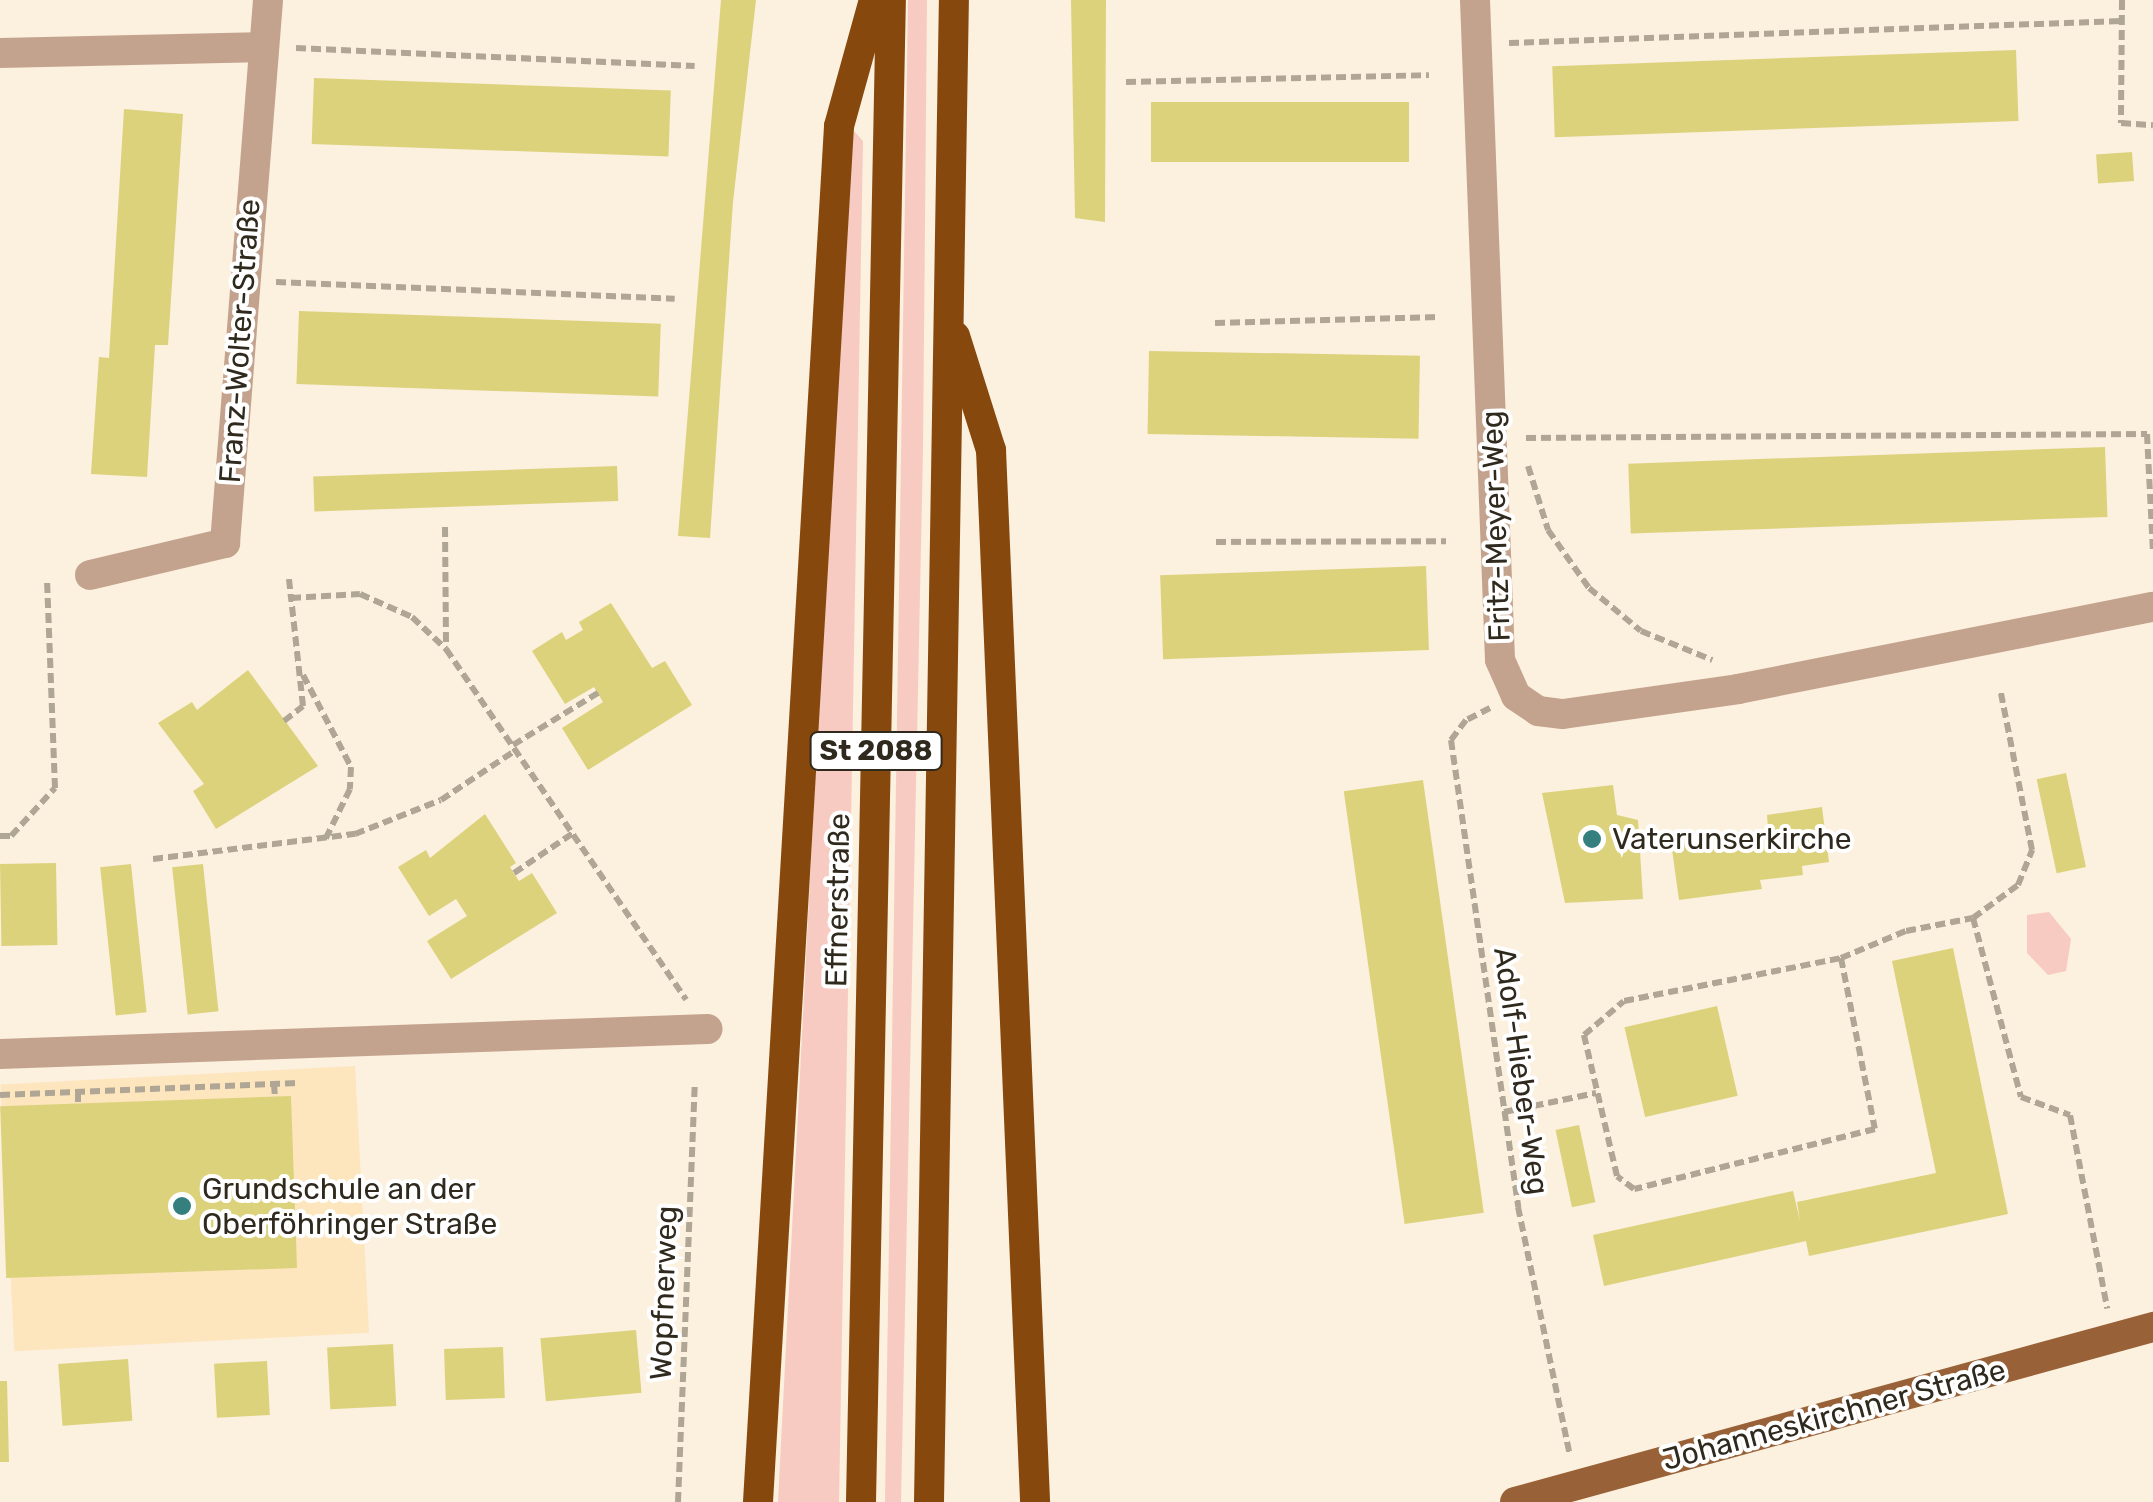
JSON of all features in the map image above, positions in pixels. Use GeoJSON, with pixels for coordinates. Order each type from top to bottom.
{"type":"FeatureCollection","features":[{"type":"Feature","properties":{"kind":"highway"},"geometry":{"type":"LineString","coordinates":[[758,1502],[839,126],[874,0]]}},
{"type":"Feature","properties":{"kind":"highway","name":"Effnerstraße"},"geometry":{"type":"LineString","coordinates":[[861,1502],[890,0]]}},
{"type":"Feature","properties":{"kind":"highway","name":"St 2088"},"geometry":{"type":"LineString","coordinates":[[930,1502],[954,0]]}},
{"type":"Feature","properties":{"kind":"highway"},"geometry":{"type":"LineString","coordinates":[[947,310],[991,450],[1035,1502]]}},
{"type":"Feature","properties":{"kind":"main road","name":"Johanneskirchner Straße"},"geometry":{"type":"LineString","coordinates":[[1515,1502],[2153,1327]]}},
{"type":"Feature","properties":{"kind":"street","name":"Franz-Wolter-Straße"},"geometry":{"type":"LineString","coordinates":[[90,575],[226,544],[268,0]]}},
{"type":"Feature","properties":{"kind":"street","name":"Fritz-Meyer-Weg"},"geometry":{"type":"LineString","coordinates":[[1475,0],[1500,660],[1516,696]]}},
{"type":"Feature","properties":{"kind":"street"},"geometry":{"type":"LineString","coordinates":[[0,53],[262,46]]}},
{"type":"Feature","properties":{"kind":"street"},"geometry":{"type":"LineString","coordinates":[[1516,696],[1538,711],[1563,714],[1738,689],[2153,607]]}},
{"type":"Feature","properties":{"kind":"street"},"geometry":{"type":"LineString","coordinates":[[0,1054],[708,1029]]}},
{"type":"Feature","properties":{"kind":"path"},"geometry":{"type":"LineString","coordinates":[[2122,0],[2121,122],[2153,125]]}},
{"type":"Feature","properties":{"kind":"path"},"geometry":{"type":"LineString","coordinates":[[1509,43],[2122,21]]}},
{"type":"Feature","properties":{"kind":"path"},"geometry":{"type":"LineString","coordinates":[[262,46],[695,66]]}},
{"type":"Feature","properties":{"kind":"path"},"geometry":{"type":"LineString","coordinates":[[1126,82],[1429,75]]}},
{"type":"Feature","properties":{"kind":"path"},"geometry":{"type":"LineString","coordinates":[[245,280],[674,299]]}},
{"type":"Feature","properties":{"kind":"path"},"geometry":{"type":"LineString","coordinates":[[1216,323],[1440,317]]}},
{"type":"Feature","properties":{"kind":"path"},"geometry":{"type":"LineString","coordinates":[[1526,438],[2147,434],[2153,554]]}},
{"type":"Feature","properties":{"kind":"path"},"geometry":{"type":"LineString","coordinates":[[1526,460],[1548,530],[1589,588],[1641,630],[1714,660]]}},
{"type":"Feature","properties":{"kind":"path"},"geometry":{"type":"LineString","coordinates":[[445,527],[446,648]]}},
{"type":"Feature","properties":{"kind":"path"},"geometry":{"type":"LineString","coordinates":[[1216,542],[1446,541]]}},
{"type":"Feature","properties":{"kind":"path"},"geometry":{"type":"LineString","coordinates":[[0,836],[11,836],[55,788],[47,578]]}},
{"type":"Feature","properties":{"kind":"path"},"geometry":{"type":"LineString","coordinates":[[284,722],[303,706],[303,675],[289,579]]}},
{"type":"Feature","properties":{"kind":"path"},"geometry":{"type":"LineString","coordinates":[[292,598],[360,594],[412,617],[446,648],[708,1029]]}},
{"type":"Feature","properties":{"kind":"path"},"geometry":{"type":"LineString","coordinates":[[303,675],[351,767],[350,789],[326,838]]}},
{"type":"Feature","properties":{"kind":"path"},"geometry":{"type":"LineString","coordinates":[[1841,958],[1875,1129],[1634,1189],[1617,1176],[1584,1035],[1624,1001],[1841,958],[1906,931],[1973,918],[2018,885],[2032,850],[2000,689]]}},
{"type":"Feature","properties":{"kind":"path"},"geometry":{"type":"LineString","coordinates":[[154,859],[355,834],[441,800],[598,693]]}},
{"type":"Feature","properties":{"kind":"path","name":"Adolf-Hieber-Weg"},"geometry":{"type":"LineString","coordinates":[[1516,696],[1466,720],[1450,740],[1504,1112],[1576,1486]]}},
{"type":"Feature","properties":{"kind":"path"},"geometry":{"type":"LineString","coordinates":[[514,873],[572,833]]}},
{"type":"Feature","properties":{"kind":"path"},"geometry":{"type":"LineString","coordinates":[[1973,918],[2022,1098],[2070,1115],[2112,1338]]}},
{"type":"Feature","properties":{"kind":"path"},"geometry":{"type":"LineString","coordinates":[[0,1095],[298,1083]]}},
{"type":"Feature","properties":{"kind":"path"},"geometry":{"type":"LineString","coordinates":[[274,1084],[275,1097]]}},
{"type":"Feature","properties":{"kind":"path","name":"Wopfnerweg"},"geometry":{"type":"LineString","coordinates":[[678,1502],[695,1086]]}},
{"type":"Feature","properties":{"kind":"path"},"geometry":{"type":"LineString","coordinates":[[78,1092],[78,1104]]}},
{"type":"Feature","properties":{"kind":"path"},"geometry":{"type":"LineString","coordinates":[[1504,1112],[1596,1092]]}},
{"type":"Feature","properties":{"kind":"shaded area"},"geometry":{"type":"Polygon","coordinates":[[[908,0],[927,0],[923,450],[901,1502],[885,1502],[908,0]]]}},
{"type":"Feature","properties":{"kind":"shaded area"},"geometry":{"type":"Polygon","coordinates":[[[854,131],[863,141],[839,1502],[778,1502],[848,140],[854,131]]]}},
{"type":"Feature","properties":{"kind":"shaded area"},"geometry":{"type":"Polygon","coordinates":[[[2049,912],[2071,939],[2066,971],[2048,975],[2027,953],[2027,915],[2049,912]]]}},
{"type":"Feature","properties":{"kind":"shaded area","name":"Grundschule an der Oberföhringer Straße"},"geometry":{"type":"Polygon","coordinates":[[[355,1066],[369,1333],[14,1351],[0,1085],[355,1066]]]}},
{"type":"Feature","properties":{"kind":"building"},"geometry":{"type":"Polygon","coordinates":[[[721,0],[756,0],[733,202],[710,538],[678,536],[721,0]]]}},
{"type":"Feature","properties":{"kind":"building"},"geometry":{"type":"Polygon","coordinates":[[[1071,0],[1106,0],[1105,222],[1075,218],[1071,0]]]}},
{"type":"Feature","properties":{"kind":"building"},"geometry":{"type":"Polygon","coordinates":[[[2016,50],[2018,121],[1555,137],[1552,66],[2016,50]]]}},
{"type":"Feature","properties":{"kind":"building"},"geometry":{"type":"Polygon","coordinates":[[[314,78],[671,90],[668,156],[312,144],[314,78]]]}},
{"type":"Feature","properties":{"kind":"building"},"geometry":{"type":"Polygon","coordinates":[[[1151,102],[1409,102],[1409,162],[1151,162],[1151,102]]]}},
{"type":"Feature","properties":{"kind":"building"},"geometry":{"type":"Polygon","coordinates":[[[124,109],[183,114],[168,345],[155,345],[147,477],[91,474],[99,357],[109,358],[124,109]]]}},
{"type":"Feature","properties":{"kind":"building"},"geometry":{"type":"Polygon","coordinates":[[[2132,152],[2134,181],[2098,183],[2096,155],[2132,152]]]}},
{"type":"Feature","properties":{"kind":"building"},"geometry":{"type":"Polygon","coordinates":[[[299,311],[661,324],[658,397],[296,384],[299,311]]]}},
{"type":"Feature","properties":{"kind":"building"},"geometry":{"type":"Polygon","coordinates":[[[1149,351],[1420,356],[1419,439],[1148,434],[1149,351]]]}},
{"type":"Feature","properties":{"kind":"building"},"geometry":{"type":"Polygon","coordinates":[[[2105,447],[2107,517],[1631,534],[1628,464],[2105,447]]]}},
{"type":"Feature","properties":{"kind":"building"},"geometry":{"type":"Polygon","coordinates":[[[617,466],[618,501],[314,512],[313,477],[617,466]]]}},
{"type":"Feature","properties":{"kind":"building"},"geometry":{"type":"Polygon","coordinates":[[[1426,566],[1429,650],[1163,659],[1160,575],[1426,566]]]}},
{"type":"Feature","properties":{"kind":"building"},"geometry":{"type":"Polygon","coordinates":[[[611,603],[652,668],[665,661],[692,705],[588,770],[562,728],[603,702],[594,687],[565,704],[532,651],[562,632],[566,640],[583,630],[579,622],[611,603]]]}},
{"type":"Feature","properties":{"kind":"building"},"geometry":{"type":"Polygon","coordinates":[[[248,670],[318,766],[216,829],[193,791],[204,784],[158,723],[192,702],[197,710],[248,670]]]}},
{"type":"Feature","properties":{"kind":"building"},"geometry":{"type":"Polygon","coordinates":[[[2066,773],[2086,867],[2057,873],[2037,779],[2066,773]]]}},
{"type":"Feature","properties":{"kind":"building"},"geometry":{"type":"Polygon","coordinates":[[[1423,780],[1484,1213],[1405,1224],[1344,791],[1423,780]]]}},
{"type":"Feature","properties":{"kind":"building","name":"Vaterunserkirche"},"geometry":{"type":"Polygon","coordinates":[[[1613,785],[1617,815],[1638,820],[1643,899],[1565,903],[1542,793],[1613,785]]]}},
{"type":"Feature","properties":{"kind":"building"},"geometry":{"type":"Polygon","coordinates":[[[1822,807],[1829,862],[1802,866],[1803,875],[1760,880],[1762,889],[1679,900],[1671,842],[1768,829],[1767,815],[1822,807]]]}},
{"type":"Feature","properties":{"kind":"building"},"geometry":{"type":"Polygon","coordinates":[[[485,814],[516,863],[510,867],[519,881],[532,873],[557,913],[451,979],[427,941],[467,916],[456,899],[429,916],[398,867],[426,850],[430,858],[485,814]]]}},
{"type":"Feature","properties":{"kind":"building"},"geometry":{"type":"Polygon","coordinates":[[[56,863],[57,945],[1,946],[0,864],[56,863]]]}},
{"type":"Feature","properties":{"kind":"building"},"geometry":{"type":"Polygon","coordinates":[[[131,864],[147,1012],[116,1015],[100,867],[131,864]]]}},
{"type":"Feature","properties":{"kind":"building"},"geometry":{"type":"Polygon","coordinates":[[[203,864],[218,1011],[188,1014],[172,867],[203,864]]]}},
{"type":"Feature","properties":{"kind":"building"},"geometry":{"type":"Polygon","coordinates":[[[1953,948],[2008,1214],[1809,1256],[1806,1241],[1604,1286],[1593,1235],[1793,1191],[1800,1221],[1797,1202],[1936,1173],[1892,961],[1953,948]]]}},
{"type":"Feature","properties":{"kind":"building"},"geometry":{"type":"Polygon","coordinates":[[[1717,1006],[1738,1096],[1645,1117],[1624,1027],[1717,1006]]]}},
{"type":"Feature","properties":{"kind":"building"},"geometry":{"type":"Polygon","coordinates":[[[291,1096],[297,1268],[6,1278],[0,1106],[291,1096]]]}},
{"type":"Feature","properties":{"kind":"building"},"geometry":{"type":"Polygon","coordinates":[[[1579,1125],[1595,1202],[1572,1207],[1556,1130],[1579,1125]]]}},
{"type":"Feature","properties":{"kind":"building"},"geometry":{"type":"Polygon","coordinates":[[[636,1330],[641,1393],[546,1401],[540,1338],[636,1330]]]}},
{"type":"Feature","properties":{"kind":"building"},"geometry":{"type":"Polygon","coordinates":[[[393,1344],[396,1406],[330,1409],[327,1347],[393,1344]]]}},
{"type":"Feature","properties":{"kind":"building"},"geometry":{"type":"Polygon","coordinates":[[[503,1347],[505,1398],[446,1400],[444,1349],[503,1347]]]}},
{"type":"Feature","properties":{"kind":"building"},"geometry":{"type":"Polygon","coordinates":[[[128,1359],[132,1421],[62,1426],[58,1364],[128,1359]]]}},
{"type":"Feature","properties":{"kind":"building"},"geometry":{"type":"Polygon","coordinates":[[[267,1361],[270,1415],[217,1418],[214,1364],[267,1361]]]}},
{"type":"Feature","properties":{"kind":"building"},"geometry":{"type":"Polygon","coordinates":[[[0,1381],[7,1381],[9,1462],[0,1462],[0,1381]]]}},
{"type":"Feature","properties":{"kind":"place","name":"Vaterunserkirche"},"geometry":{"type":"Point","coordinates":[1592,839]}},
{"type":"Feature","properties":{"kind":"place","name":"Grundschule an der Oberföhringer Straße"},"geometry":{"type":"Point","coordinates":[182,1206]}}]}
